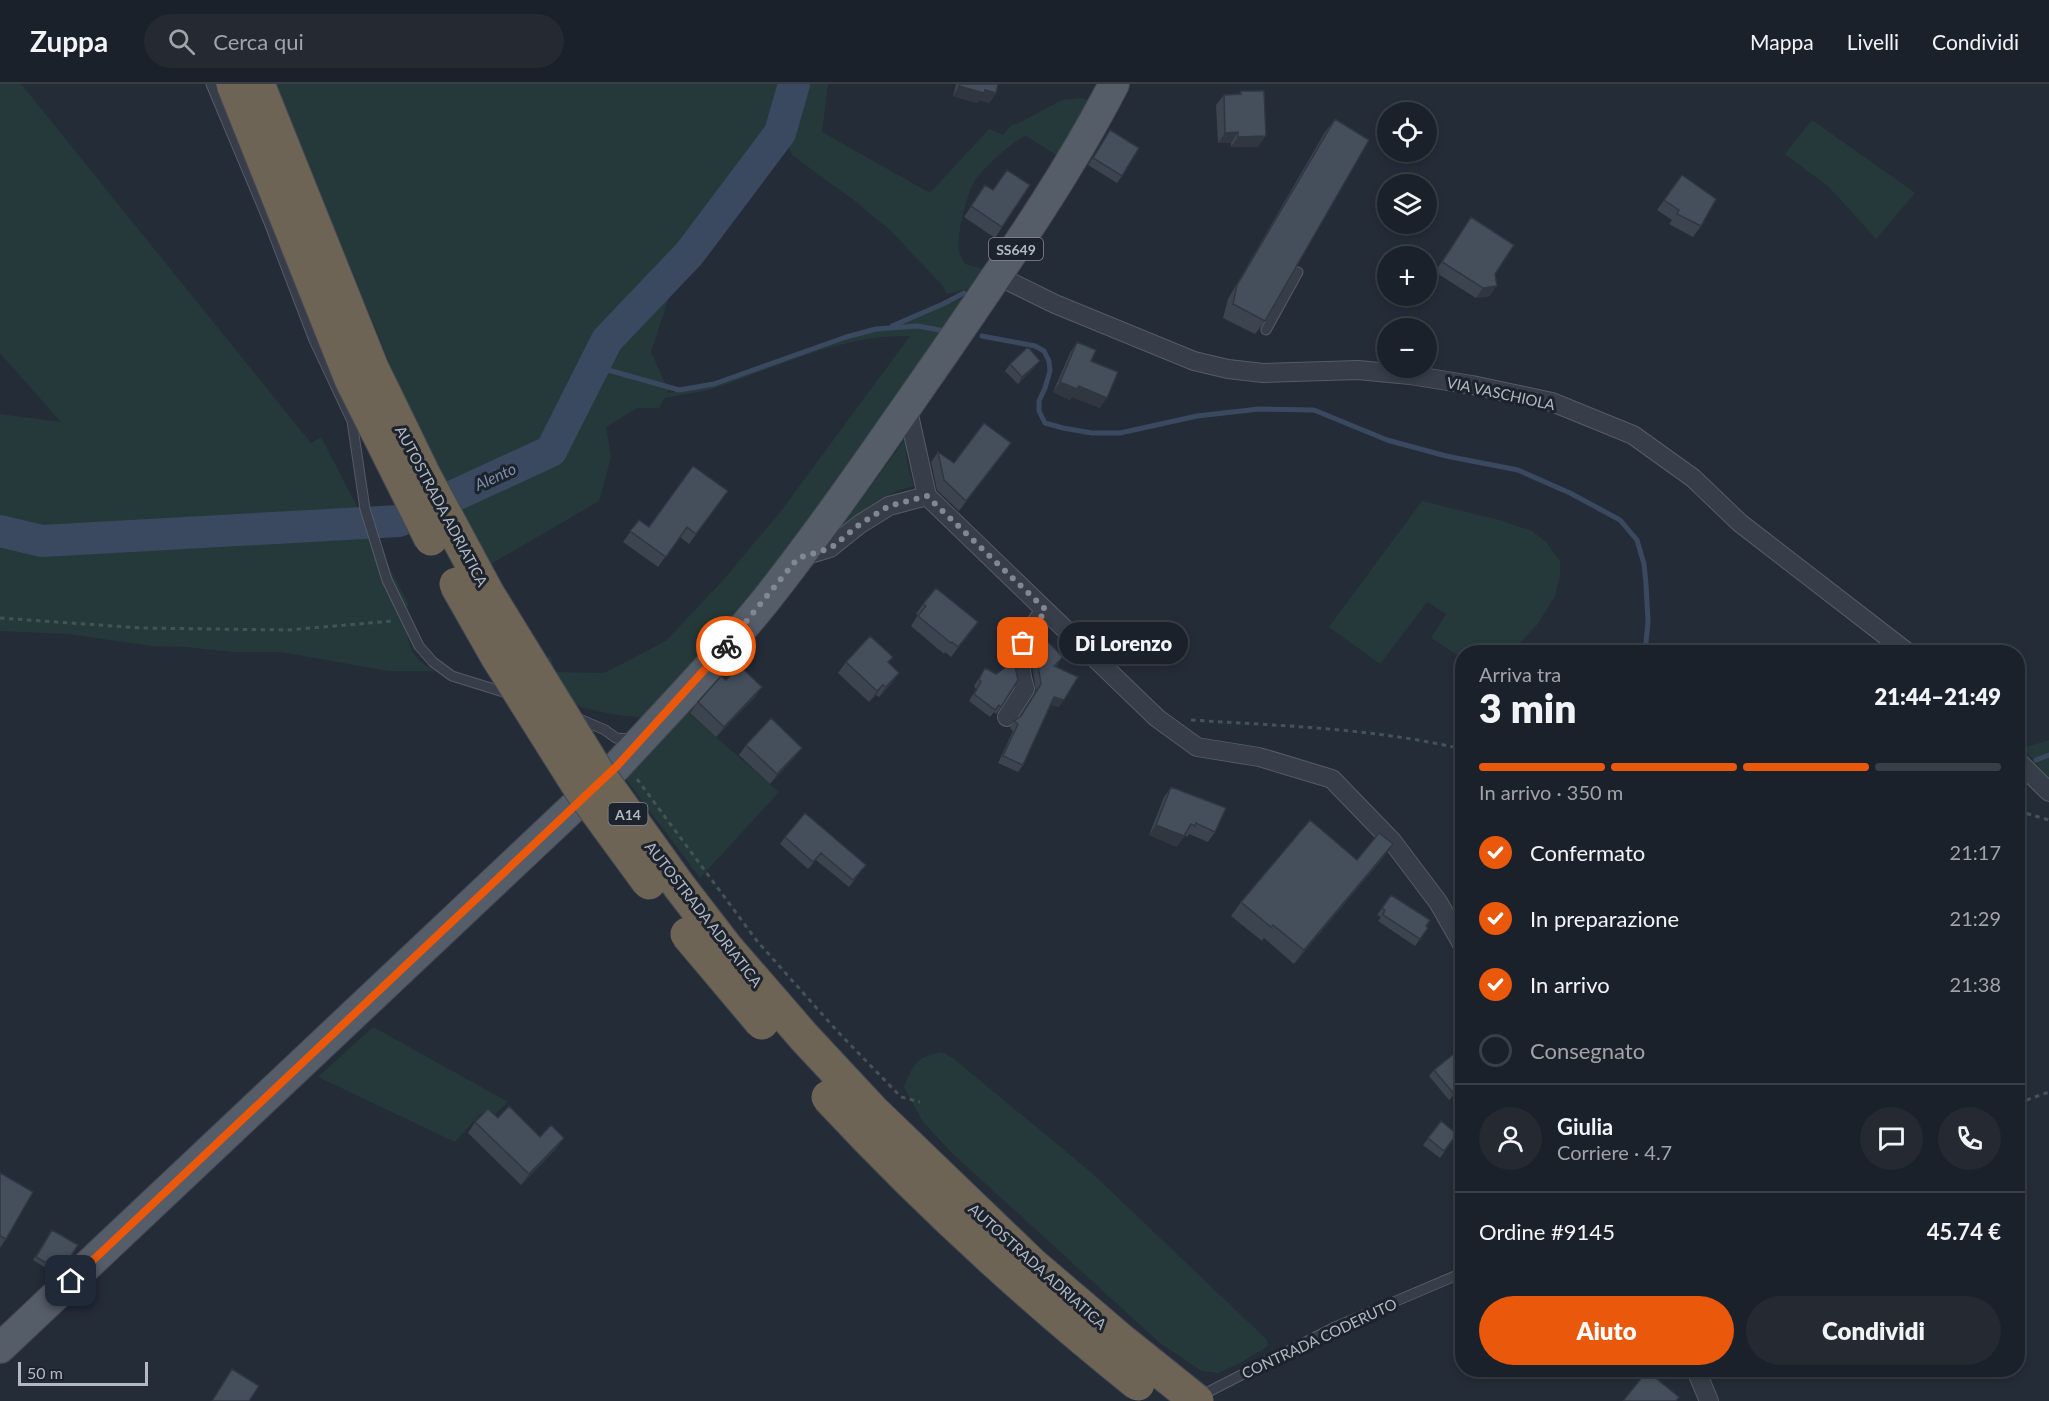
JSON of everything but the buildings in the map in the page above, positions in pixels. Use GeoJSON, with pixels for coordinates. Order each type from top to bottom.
{"type":"FeatureCollection","features":[{"type":"Feature","properties":{"kind":"highway","name":"AUTOSTRADA ADRIATICA"},"geometry":{"type":"LineString","coordinates":[[233,84],[351,379],[404,488],[498,658],[581,790],[666,907],[720,976],[861,1132],[1016,1282],[1160,1401]]}},
{"type":"Feature","properties":{"kind":"highway","name":"AUTOSTRADA ADRIATICA"},"geometry":{"type":"LineString","coordinates":[[258,84],[372,368],[424,475],[488,594],[598,773],[679,886],[726,947],[804,1037],[873,1111],[1032,1264],[1120,1340],[1204,1396]]}},
{"type":"Feature","properties":{"kind":"main road","name":"SS649"},"geometry":{"type":"LineString","coordinates":[[0,1348],[617,766],[713,662],[798,558],[998,276],[1072,161],[1114,84]]}},
{"type":"Feature","properties":{"kind":"street","name":"VIA VASCHIOLA"},"geometry":{"type":"LineString","coordinates":[[998,276],[1054,304],[1194,361],[1228,369],[1263,373],[1358,370],[1410,375],[1472,385],[1552,402],[1633,435],[1693,478],[1740,523],[1897,645]]}},
{"type":"Feature","properties":{"kind":"street"},"geometry":{"type":"LineString","coordinates":[[907,406],[927,496],[1157,718],[1197,747],[1259,757],[1332,779],[1392,841],[1438,902],[1455,932]]}},
{"type":"Feature","properties":{"kind":"street"},"geometry":{"type":"LineString","coordinates":[[798,558],[831,548],[860,524],[889,506],[927,496]]}},
{"type":"Feature","properties":{"kind":"street"},"geometry":{"type":"LineString","coordinates":[[1007,717],[1025,689],[1019,661],[1023,643],[1046,610]]}},
{"type":"Feature","properties":{"kind":"street"},"geometry":{"type":"LineString","coordinates":[[2025,768],[2049,792]]}},
{"type":"Feature","properties":{"kind":"street"},"geometry":{"type":"LineString","coordinates":[[1699,1377],[1709,1401]]}},
{"type":"Feature","properties":{"kind":"lane"},"geometry":{"type":"LineString","coordinates":[[210,84],[268,219],[314,340],[352,421],[365,510],[387,580],[419,646],[433,662],[452,676],[538,703]]}},
{"type":"Feature","properties":{"kind":"lane"},"geometry":{"type":"LineString","coordinates":[[1266,330],[1298,273]]}},
{"type":"Feature","properties":{"kind":"lane"},"geometry":{"type":"LineString","coordinates":[[549,706],[605,730],[616,738],[641,739]]}},
{"type":"Feature","properties":{"kind":"lane","name":"CONTRADA CODERUTO"},"geometry":{"type":"LineString","coordinates":[[1204,1396],[1335,1327],[1455,1276]]}},
{"type":"Feature","properties":{"kind":"path"},"geometry":{"type":"LineString","coordinates":[[0,618],[141,628],[288,630],[401,620]]}},
{"type":"Feature","properties":{"kind":"path"},"geometry":{"type":"LineString","coordinates":[[1157,718],[1350,730],[1430,741],[1455,747]]}},
{"type":"Feature","properties":{"kind":"path"},"geometry":{"type":"LineString","coordinates":[[617,766],[632,771],[758,941],[831,1024],[901,1096],[920,1102]]}},
{"type":"Feature","properties":{"kind":"path"},"geometry":{"type":"LineString","coordinates":[[2025,813],[2049,820]]}},
{"type":"Feature","properties":{"kind":"path"},"geometry":{"type":"LineString","coordinates":[[2025,1101],[2049,1092]]}},
{"type":"Feature","properties":{"kind":"shaded area"},"geometry":{"type":"Polygon","coordinates":[[[0,84],[21,84],[311,443],[321,437],[366,524],[42,540],[0,531],[0,414],[61,422],[0,353],[0,84]]]}},
{"type":"Feature","properties":{"kind":"shaded area"},"geometry":{"type":"Polygon","coordinates":[[[275,84],[790,84],[778,122],[784,134],[798,84],[828,84],[822,132],[930,193],[989,129],[1003,135],[1011,125],[1062,100],[1082,98],[1096,104],[1063,159],[1026,136],[1000,154],[976,179],[963,214],[958,244],[959,253],[965,264],[989,271],[977,287],[947,294],[943,286],[890,230],[792,155],[787,143],[772,168],[694,258],[671,291],[651,352],[668,390],[667,393],[724,381],[846,338],[877,330],[912,328],[946,333],[765,580],[645,717],[607,713],[569,703],[545,661],[550,655],[555,672],[604,673],[666,641],[725,578],[781,511],[910,336],[861,340],[836,346],[712,389],[664,398],[659,408],[637,408],[606,427],[611,457],[599,501],[489,565],[409,410],[275,84]]]}},
{"type":"Feature","properties":{"kind":"shaded area"},"geometry":{"type":"Polygon","coordinates":[[[1812,120],[1915,193],[1876,239],[1829,187],[1785,154],[1812,120]]]}},
{"type":"Feature","properties":{"kind":"shaded area"},"geometry":{"type":"Polygon","coordinates":[[[974,293],[948,330],[919,326],[892,327],[974,293]]]}},
{"type":"Feature","properties":{"kind":"shaded area"},"geometry":{"type":"Polygon","coordinates":[[[906,438],[907,463],[914,486],[882,499],[863,511],[836,534],[906,438]]]}},
{"type":"Feature","properties":{"kind":"shaded area"},"geometry":{"type":"Polygon","coordinates":[[[1422,501],[1499,520],[1532,531],[1546,542],[1560,561],[1560,576],[1555,596],[1537,625],[1518,645],[1455,645],[1455,653],[1431,638],[1446,614],[1427,602],[1380,664],[1329,627],[1422,501]]]}},
{"type":"Feature","properties":{"kind":"shaded area"},"geometry":{"type":"Polygon","coordinates":[[[367,525],[409,605],[398,615],[410,646],[417,658],[435,671],[388,671],[281,652],[234,652],[152,646],[68,634],[0,631],[0,532],[42,541],[367,525]]]}},
{"type":"Feature","properties":{"kind":"shaded area"},"geometry":{"type":"Polygon","coordinates":[[[686,711],[779,792],[700,878],[625,778],[686,711]]]}},
{"type":"Feature","properties":{"kind":"shaded area"},"geometry":{"type":"Polygon","coordinates":[[[2049,740],[2049,778],[2025,750],[2025,747],[2049,740]]]}},
{"type":"Feature","properties":{"kind":"shaded area"},"geometry":{"type":"Polygon","coordinates":[[[373,1027],[508,1102],[492,1117],[480,1114],[455,1142],[318,1077],[373,1027]]]}},
{"type":"Feature","properties":{"kind":"shaded area"},"geometry":{"type":"Polygon","coordinates":[[[942,1052],[954,1059],[1093,1174],[1267,1340],[1268,1345],[1238,1364],[1218,1373],[1202,1371],[1160,1343],[953,1154],[923,1122],[904,1087],[917,1062],[927,1056],[942,1052]]]}},
{"type":"Feature","properties":{"kind":"waterway","name":"Alento"},"geometry":{"type":"LineString","coordinates":[[0,531],[42,541],[399,521],[551,451],[607,340],[689,254],[780,133],[794,84]]}},
{"type":"Feature","properties":{"kind":"waterway"},"geometry":{"type":"LineString","coordinates":[[892,326],[964,293]]}},
{"type":"Feature","properties":{"kind":"waterway"},"geometry":{"type":"LineString","coordinates":[[594,366],[679,390],[714,384],[846,337],[876,329],[917,326],[945,331]]}},
{"type":"Feature","properties":{"kind":"waterway"},"geometry":{"type":"LineString","coordinates":[[982,336],[1035,346],[1044,351],[1049,361],[1050,371],[1039,401],[1039,411],[1045,423],[1063,428],[1092,433],[1120,433],[1197,416],[1259,409],[1314,410],[1387,440],[1446,456],[1518,470],[1570,493],[1620,520],[1637,540],[1644,564],[1646,584],[1648,622],[1646,645]]}},
{"type":"Feature","properties":{"kind":"waterway"},"geometry":{"type":"LineString","coordinates":[[2036,760],[2049,755]]}},
{"type":"Feature","properties":{"kind":"way so far"},"geometry":{"type":"LineString","coordinates":[[726,646],[798,558],[831,548],[860,524],[889,506],[927,496],[1046,610],[1023,643]]}},
{"type":"Feature","properties":{"kind":"place","name":"Di Lorenzo"},"geometry":{"type":"Point","coordinates":[1023,643]}},
{"type":"Feature","properties":{"kind":"route"},"geometry":{"type":"LineString","coordinates":[[71,1281],[617,766],[726,646]]}}]}
